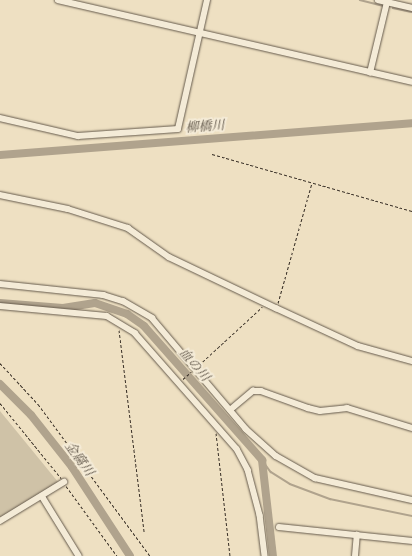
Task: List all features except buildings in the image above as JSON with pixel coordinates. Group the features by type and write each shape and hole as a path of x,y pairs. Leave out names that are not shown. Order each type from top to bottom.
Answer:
{"street":[{"path":"58,0 412,82"},
{"path":"0,118 78,136 178,129 207,0"},
{"path":"378,0 412,8"},
{"path":"407,0 412,8"},
{"path":"370,72 387,2"},
{"path":"0,195 68,209 128,228 169,257 276,308 358,346 412,361"},
{"path":"0,284 103,294 124,301 152,318 260,443 310,475 412,500"},
{"path":"0,306 83,313 118,322 135,333 237,449 248,470 260,515 265,556"},
{"path":"230,410 253,391 261,391 320,411 347,408 412,428"},
{"path":"0,521 64,482"},
{"path":"42,496 79,556"},
{"path":"279,527 412,541"},
{"path":"355,556 357,535"}],"path":[{"path":"212,154 412,211"},
{"path":"276,308 312,182"},
{"path":"179,382 266,303"},
{"path":"118,322 144,531"},
{"path":"0,363 38,404 150,556"},
{"path":"214,422 230,556"}],"shaded area":[{"path":"0,411 58,482 0,519"}],"waterway":[{"path":"360,0 384,6"},
{"path":"393,8 412,12"},
{"name":"柳橋川","path":"0,155 412,123"},
{"name":"血の川","path":"0,303 63,308 95,303 127,314 144,326 262,460 273,556"},
{"name":"金腐川","path":"0,384 31,415 72,467 130,556"},
{"path":"262,460 271,472 290,484 330,499 412,516"}]}
